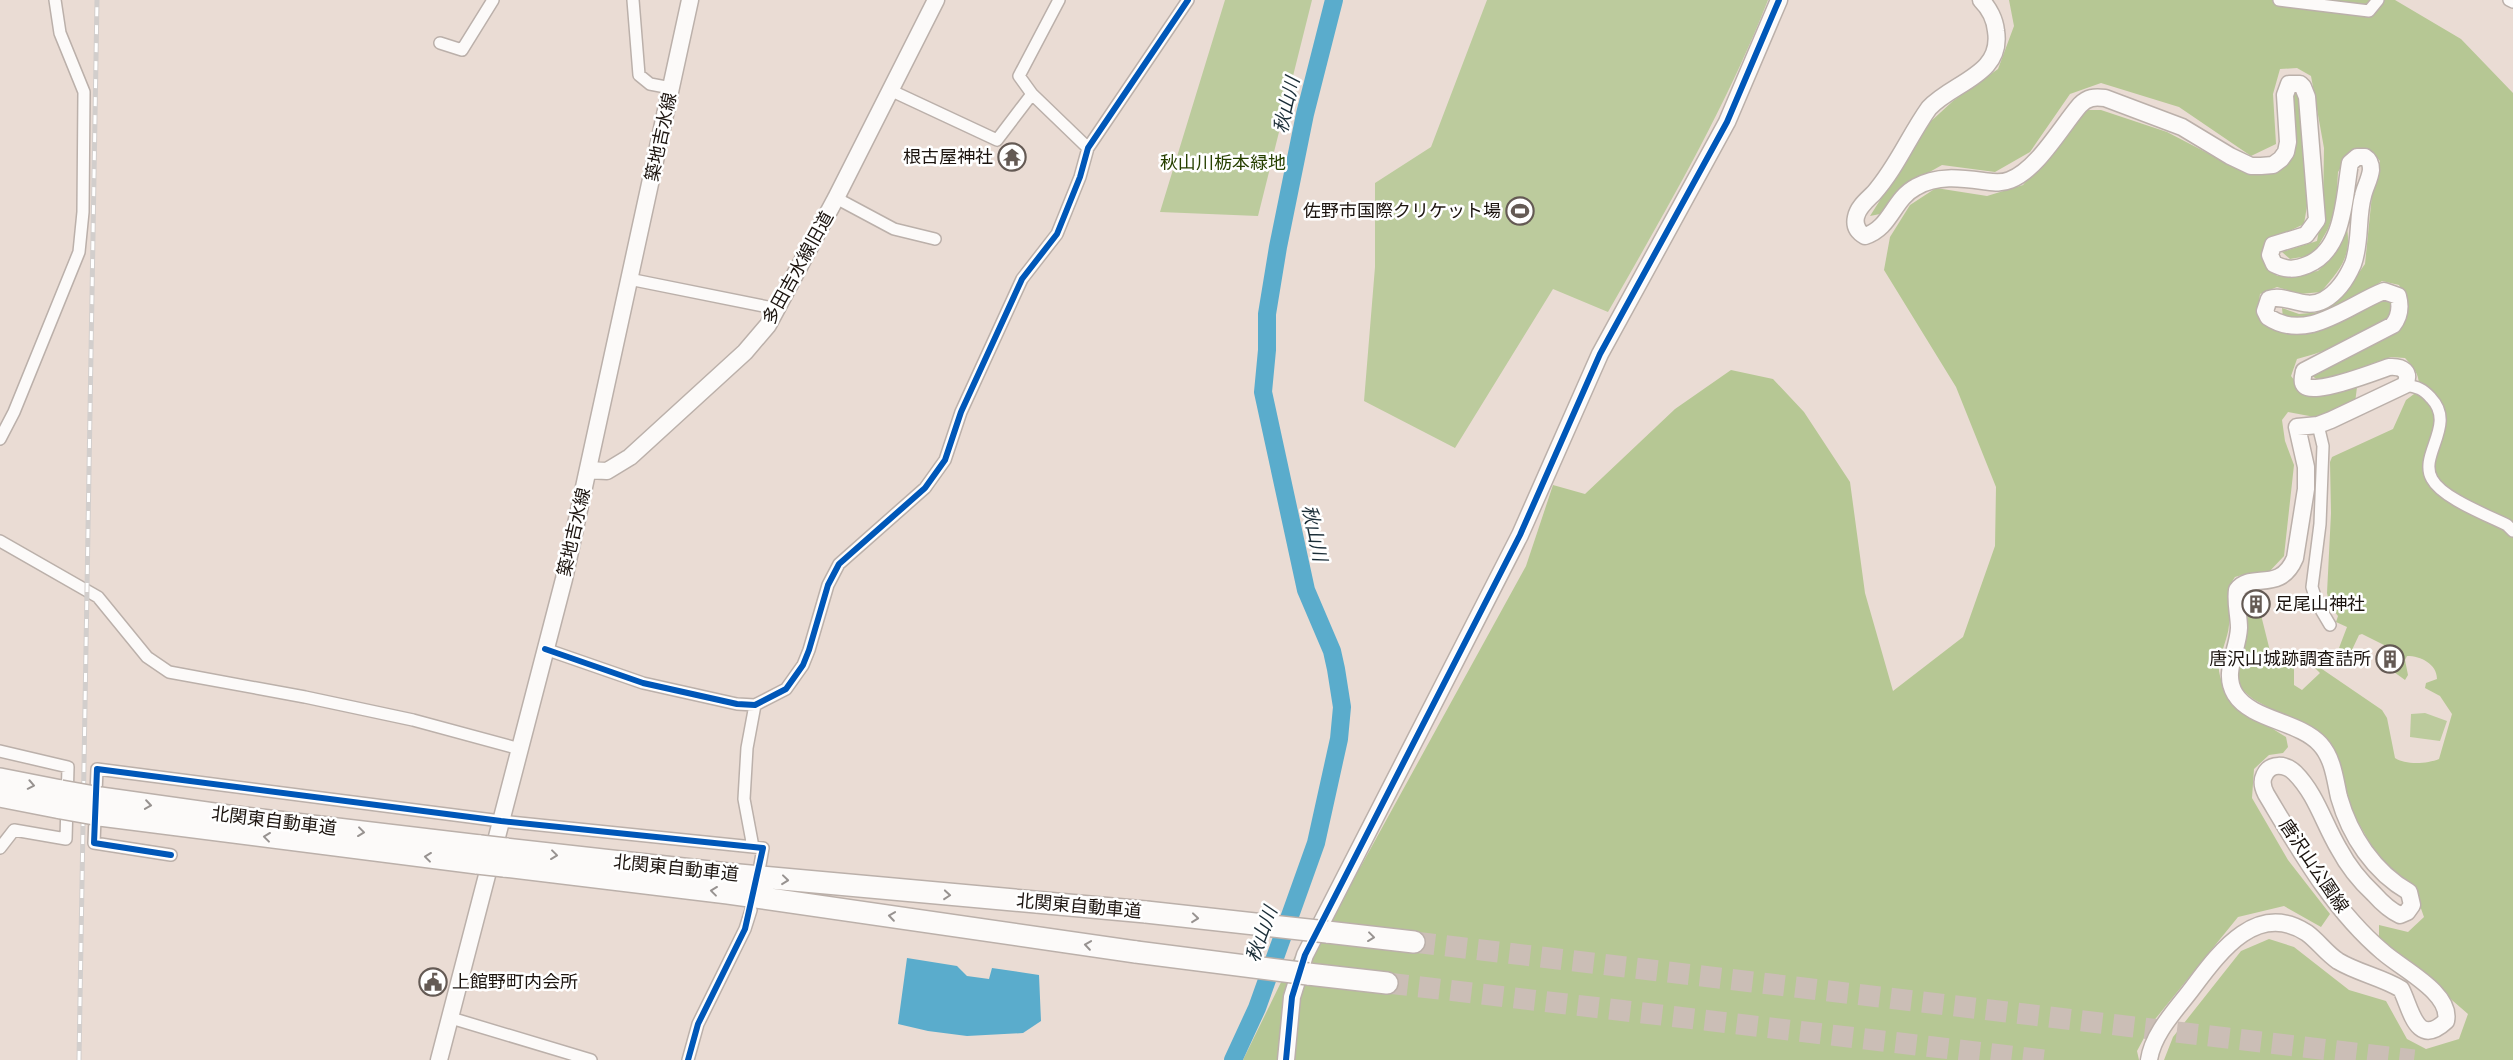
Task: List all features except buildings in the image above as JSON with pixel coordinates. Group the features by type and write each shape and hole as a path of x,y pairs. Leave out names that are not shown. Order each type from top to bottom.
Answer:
{"highway":[{"name":"北関東自動車道","path":"0,779 61,800"},
{"name":"北関東自動車道","path":"0,796 228,816 505,857 728,874 1146,912 1414,942"},
{"name":"北関東自動車道","path":"505,857 728,893 1136,952 1387,982"}],"main road":[{"name":"築地吉水線","path":"439,1060 564,579 690,0"},
{"name":"多田吉水線旧道","path":"588,470 607,471 630,457 745,352 778,309 892,91 936,0"},
{"path":"1286,1060 1292,997 1305,955 1520,535 1600,354 1727,122 1779,0"},
{"path":"1989,4 1997,39 1996,52 1990,63 1983,71 1937,99 1929,108 1890,174 1861,207 1855,224 1858,231 1865,236 1876,233 1885,225 1905,195 1915,187 1928,181 1958,178 2001,182 2021,174 2031,166 2085,99 2092,97 2105,98 2182,127 2230,156 2251,166 2273,165 2281,159 2288,142 2286,88 2289,84 2300,84 2304,86 2307,96 2316,220 2306,235 2273,245 2270,255 2274,264 2290,269 2313,263 2323,256 2340,224 2350,164 2357,157 2365,157 2370,161 2371,171 2362,196 2353,264 2336,292 2316,303 2294,302 2275,297 2269,299 2265,311 2268,317 2274,321 2310,326 2378,293 2390,292 2398,296 2400,302 2398,318 2393,325 2307,368 2302,376 2303,383 2306,387 2312,389 2328,387 2398,367 2406,372 2408,376 2405,385 2318,425"},
{"name":"唐沢山公園線","path":"2149,1060 2157,1036 2201,977 2245,930 2270,922 2293,926 2308,934 2333,957 2351,968 2400,989 2414,1023 2421,1029 2431,1030 2446,1021 2445,1005 2438,995 2382,952 2354,924 2329,893 2266,794 2262,784 2263,776 2269,769 2277,765 2287,767 2295,773 2307,788 2339,849 2353,870 2391,911 2400,915 2408,912 2412,905 2409,892 2392,883 2381,872 2355,837 2342,808 2330,759 2325,751 2312,737 2240,701 2230,681 2229,670 2239,628 2237,590 2244,584 2278,578 2291,568 2300,538 2306,490 2306,467 2296,429 2301,425 2318,425"}],"street":[{"path":"0,439 14,412 79,252 83,212 84,92 60,33 55,0"},
{"path":"440,43 462,50 493,0"},
{"path":"633,0 639,75 650,84 671,88"},
{"path":"1059,0 1019,76 1032,94 1088,148"},
{"path":"546,649 643,683 708,699 755,706 786,689 803,665 828,585 839,564 925,488 946,460 961,412 1022,279 1057,234 1088,148 1188,0"},
{"path":"2279,0 2369,11 2378,0"},
{"path":"2509,0 2513,2"},
{"path":"892,91 997,140 1032,94"},
{"path":"836,198 894,229 934,239"},
{"path":"629,278 778,309"},
{"path":"2405,385 2422,388 2436,403 2440,412 2440,428 2429,464 2433,482 2443,491 2507,525 2513,531"},
{"path":"2318,425 2323,446 2320,524 2312,587 2317,603 2330,625"},
{"path":"0,541 98,597 147,657 169,672 296,695 413,720 520,749"},
{"path":"753,847 744,799 747,748 755,706"},
{"path":"0,751 68,767 66,839 14,830 0,848"},
{"path":"171,855 94,843 97,769 501,821 763,848 760,865"},
{"path":"688,1060 698,1024 745,929 751,910"},
{"path":"451,1018 591,1060"}],"green space":[{"name":"秋山川栃本緑地","path":"1225,0 1312,0 1258,216 1160,212"},
{"name":"佐野市国際クリケット場","path":"1487,0 1768,0 1733,81 1694,159 1608,312 1553,289 1455,448 1364,401 1375,267 1375,183 1431,147"},
{"path":"2009,0 2395,0 2461,39 2513,93 2513,1060 2164,1060 2173,1037 2241,951 2269,939 2294,947 2349,990 2386,1001 2407,1039 2426,1049 2459,1039 2468,1014 2379,937 2379,925 2408,932 2424,917 2415,892 2375,852 2355,817 2334,763 2295,722 2253,699 2240,688 2236,671 2243,597 2248,588 2259,588 2262,593 2260,611 2270,651 2275,654 2300,654 2382,710 2387,718 2395,758 2404,762 2416,763 2439,759 2452,714 2440,696 2425,688 2426,683 2437,679 2434,669 2423,659 2407,656 2405,660 2408,675 2405,680 2394,672 2400,656 2398,652 2362,634 2359,635 2351,652 2339,648 2347,627 2336,622 2338,616 2330,606 2327,593 2331,513 2330,462 2332,457 2393,429 2406,400 2418,391 2419,381 2414,369 2405,358 2391,357 2320,382 2310,374 2391,335 2405,296 2399,285 2382,281 2350,303 2306,322 2283,318 2282,308 2299,314 2321,312 2341,298 2365,264 2372,195 2380,161 2369,149 2350,153 2338,172 2336,206 2328,229 2313,255 2290,259 2282,252 2317,241 2323,209 2324,148 2311,76 2297,68 2280,69 2273,94 2276,144 2251,156 2179,107 2101,83 2070,94 2030,152 1995,172 1942,165 1903,187 1880,214 1870,216 1929,123 1953,101 1998,69 2014,26","holes":["2303,661 2309,662 2320,673 2302,690 2294,685 2294,667"]},
{"path":"2293,94 2298,94 2303,104 2308,200 2304,224 2269,241 2266,256 2277,276 2318,271 2336,252 2346,223 2348,244 2344,261 2321,292 2300,294 2277,287 2260,294 2258,310 2289,331 2383,299 2394,301 2395,312 2385,321 2362,335 2336,347 2297,359 2291,376 2306,391 2321,395 2357,387 2355,403 2320,418 2288,412 2282,420 2285,441 2294,465 2284,556 2268,573 2249,573 2235,577 2231,583 2228,595 2229,625 2219,665 2222,682 2236,702 2256,718 2286,737 2288,747 2283,753 2269,755 2254,769 2252,798 2288,860 2330,914 2321,927 2284,906 2238,917 2152,1023 2137,1051 2139,1060 1243,1060 1286,972 1304,941 1361,866 1526,566 1553,485 1585,494 1675,409 1731,370 1773,379 1804,412 1850,482 1865,593 1893,691 1963,637 1995,546 1996,487 1956,387 1884,270 1890,237 1910,205 1936,188 1987,196 2023,185 2084,110 2101,110 2167,132 2242,171 2269,174 2289,160 2290,101"},
{"path":"2425,713 2447,721 2440,741 2410,737 2411,714"}],"water":[{"path":"907,958 957,966 967,976 989,979 992,968 1039,975 1041,1021 1023,1033 967,1036 928,1031 898,1024"}],"waterway":[{"name":"秋山川","path":"1233,1060 1257,1008 1316,843 1339,739 1342,707 1336,669 1332,651 1306,590 1263,392 1267,350 1267,314 1278,247 1305,114 1334,0"}],"tunnel":[{"path":"1414,942 2414,1060"},
{"path":"1387,983 2045,1060"}],"railway":[{"path":"79,1060 97,0"}],"cycle path":[{"path":"545,649 643,683 737,704 755,705 786,689 803,665 828,585 839,564 925,488 945,460 961,412 1022,279 1057,234 1080,177 1088,148 1188,0"},
{"path":"1286,1060 1292,997 1305,955 1520,535 1600,354 1727,122 1779,0"},
{"path":"171,855 94,843 97,769 501,821 763,848 745,929 698,1024 688,1060"}],"place":[{"name":"根古屋神社","path":"1012,157"},
{"name":"佐野市国際クリケット場","path":"1520,211"},
{"name":"足尾山神社","path":"2256,604"},
{"name":"唐沢山城跡調査詰所","path":"2390,659"},
{"name":"上館野町内会所","path":"433,982"}]}
